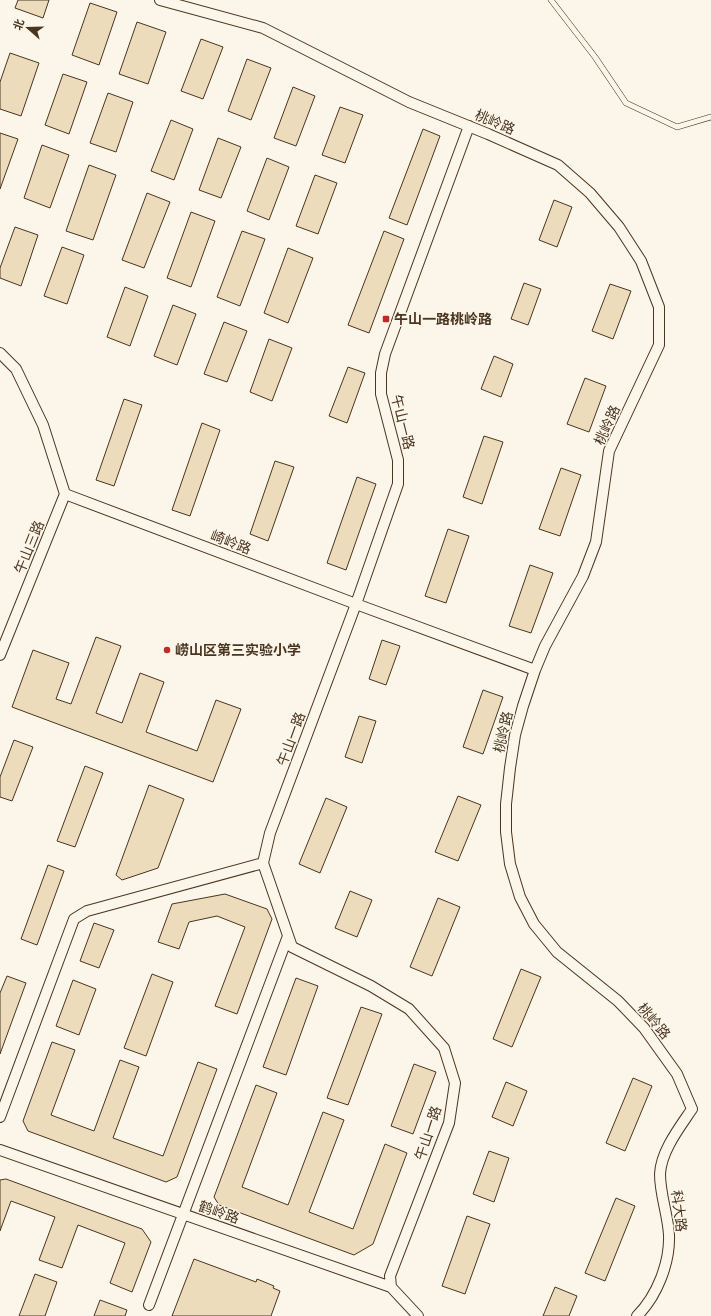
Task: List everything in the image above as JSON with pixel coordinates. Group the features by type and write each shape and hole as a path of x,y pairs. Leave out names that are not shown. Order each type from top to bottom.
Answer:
{"street":[{"name":"桃岭路","path":"160,0 263,28 409,102 469,126 558,165 590,193 619,227 641,261 659,307 659,345 609,451 596,542 583,576 545,646 535,670 515,735 506,804 510,864 520,897 534,924 557,952 618,1001 644,1028 677,1074 692,1109"},
{"name":"午山一路","path":"391,1287 390,1276 449,1123 455,1083 444,1048 409,1009 371,986 292,946 263,863 270,833 356,604 398,484 398,460 381,394 385,354 469,126"},
{"path":"0,353 16,369 43,425 65,494"},
{"name":"崎岭路","path":"65,494 535,670"},
{"name":"午山三路","path":"0,655 65,494"},
{"path":"0,1117 74,919 87,911 263,863"},
{"path":"149,1305 288,936"},
{"name":"科大路","path":"637,1316 660,1281 668,1258 668,1234 660,1173 666,1153 675,1135 692,1109"},
{"name":"鹤岭路","path":"0,1150 391,1287 418,1316"}],"lane":[{"path":"551,0 595,57 626,103 677,127 711,117"}],"building":[{"path":"18,0 49,0 43,18 15,8"},
{"path":"90,3 117,12 99,65 72,55"},
{"path":"137,22 166,32 148,84 119,74"},
{"path":"201,39 223,47 203,99 181,91"},
{"path":"10,53 39,63 21,116 0,109 0,82"},
{"path":"247,59 271,68 251,120 228,111"},
{"path":"63,74 87,82 69,134 45,125"},
{"path":"293,87 315,96 296,146 274,138"},
{"path":"108,93 133,102 116,152 90,143"},
{"path":"340,107 363,115 345,163 322,155"},
{"path":"171,120 193,129 174,180 151,171"},
{"path":"423,129 440,136 407,225 389,218"},
{"path":"0,133 18,139 0,189"},
{"path":"218,138 241,147 221,198 199,190"},
{"path":"42,145 69,155 50,208 24,198"},
{"path":"267,158 289,167 269,220 247,211"},
{"path":"89,165 116,175 93,240 66,231"},
{"path":"315,175 337,183 318,234 296,226"},
{"path":"147,193 170,202 144,268 122,260"},
{"path":"554,200 572,207 557,247 539,240"},
{"path":"191,212 215,221 191,287 167,278"},
{"path":"15,227 38,235 21,286 0,278 0,268"},
{"path":"242,231 265,239 240,306 217,297"},
{"path":"384,231 404,239 369,333 348,325"},
{"path":"62,247 84,255 67,304 44,296"},
{"path":"288,248 313,258 288,323 264,313"},
{"path":"524,283 541,289 528,325 511,319"},
{"path":"610,284 631,291 613,339 592,331"},
{"path":"125,287 148,296 130,346 107,337"},
{"path":"173,305 196,314 177,365 154,356"},
{"path":"224,322 247,331 227,382 204,374"},
{"path":"269,339 292,348 272,401 250,392"},
{"path":"494,356 513,364 501,397 481,389"},
{"path":"348,367 365,373 347,423 329,416"},
{"path":"585,378 606,386 589,432 567,424"},
{"path":"124,399 142,405 114,486 96,480"},
{"path":"202,423 220,430 190,516 172,510"},
{"path":"484,436 503,442 482,504 463,497"},
{"path":"275,461 294,467 268,541 250,534"},
{"path":"561,468 581,475 560,536 539,529"},
{"path":"357,477 376,484 346,570 327,563"},
{"path":"448,529 469,536 446,603 425,596"},
{"path":"530,565 553,573 531,633 509,626"},
{"path":"96,637 121,646 96,713 122,723 140,673 164,682 146,732 197,751 216,700 241,709 213,782 12,707 33,650 69,663 56,699 71,704"},
{"path":"382,640 400,646 386,685 369,679"},
{"path":"483,690 503,697 483,754 463,747"},
{"path":"359,716 376,721 362,763 345,757"},
{"path":"14,740 33,747 12,801 0,797 0,777"},
{"path":"85,766 103,773 75,847 57,841"},
{"path":"149,785 184,799 158,868 122,880 116,875"},
{"path":"458,796 481,805 458,861 435,852"},
{"path":"326,798 347,807 320,873 299,864"},
{"path":"48,865 64,871 37,945 21,939"},
{"path":"350,891 372,900 357,937 335,928"},
{"path":"225,894 267,909 272,919 237,1014 215,1006 245,927 217,916 189,922 179,949 158,942 172,904"},
{"path":"438,898 460,907 432,976 410,967"},
{"path":"94,923 114,930 99,968 80,961"},
{"path":"521,969 541,977 512,1047 493,1039"},
{"path":"152,974 173,982 146,1056 124,1048"},
{"path":"7,976 26,983 0,1054 0,993"},
{"path":"296,978 318,986 286,1075 263,1067"},
{"path":"73,980 96,989 79,1035 56,1026"},
{"path":"361,1007 382,1014 348,1105 327,1098"},
{"path":"52,1042 75,1050 51,1115 94,1131 120,1060 139,1067 113,1138 163,1156 198,1062 217,1069 177,1177 166,1182 28,1131 23,1121"},
{"path":"414,1064 436,1072 413,1134 391,1126"},
{"path":"633,1078 652,1086 625,1151 606,1143"},
{"path":"506,1082 527,1091 513,1126 492,1117"},
{"path":"256,1085 277,1093 242,1187 288,1205 323,1112 344,1120 309,1212 353,1229 385,1144 407,1153 373,1244 354,1255 219,1205 214,1197"},
{"path":"489,1151 509,1158 494,1202 473,1194"},
{"path":"6,1179 142,1229 151,1242 132,1292 110,1283 125,1243 78,1225 62,1268 39,1260 55,1217 11,1201 0,1231 0,1180"},
{"path":"616,1198 635,1206 605,1281 585,1273"},
{"path":"467,1216 490,1224 465,1294 442,1286"},
{"path":"194,1259 256,1282 257,1279 274,1286 273,1288 280,1291 271,1316 172,1316"},
{"path":"35,1274 57,1282 45,1316 19,1316"},
{"path":"555,1287 577,1296 569,1316 543,1316"},
{"path":"100,1300 127,1310 125,1316 94,1316"}],"place":[{"name":"午山一路桃岭路","path":"386,319"},
{"name":"崂山区第三实验小学","path":"167,650"}]}
